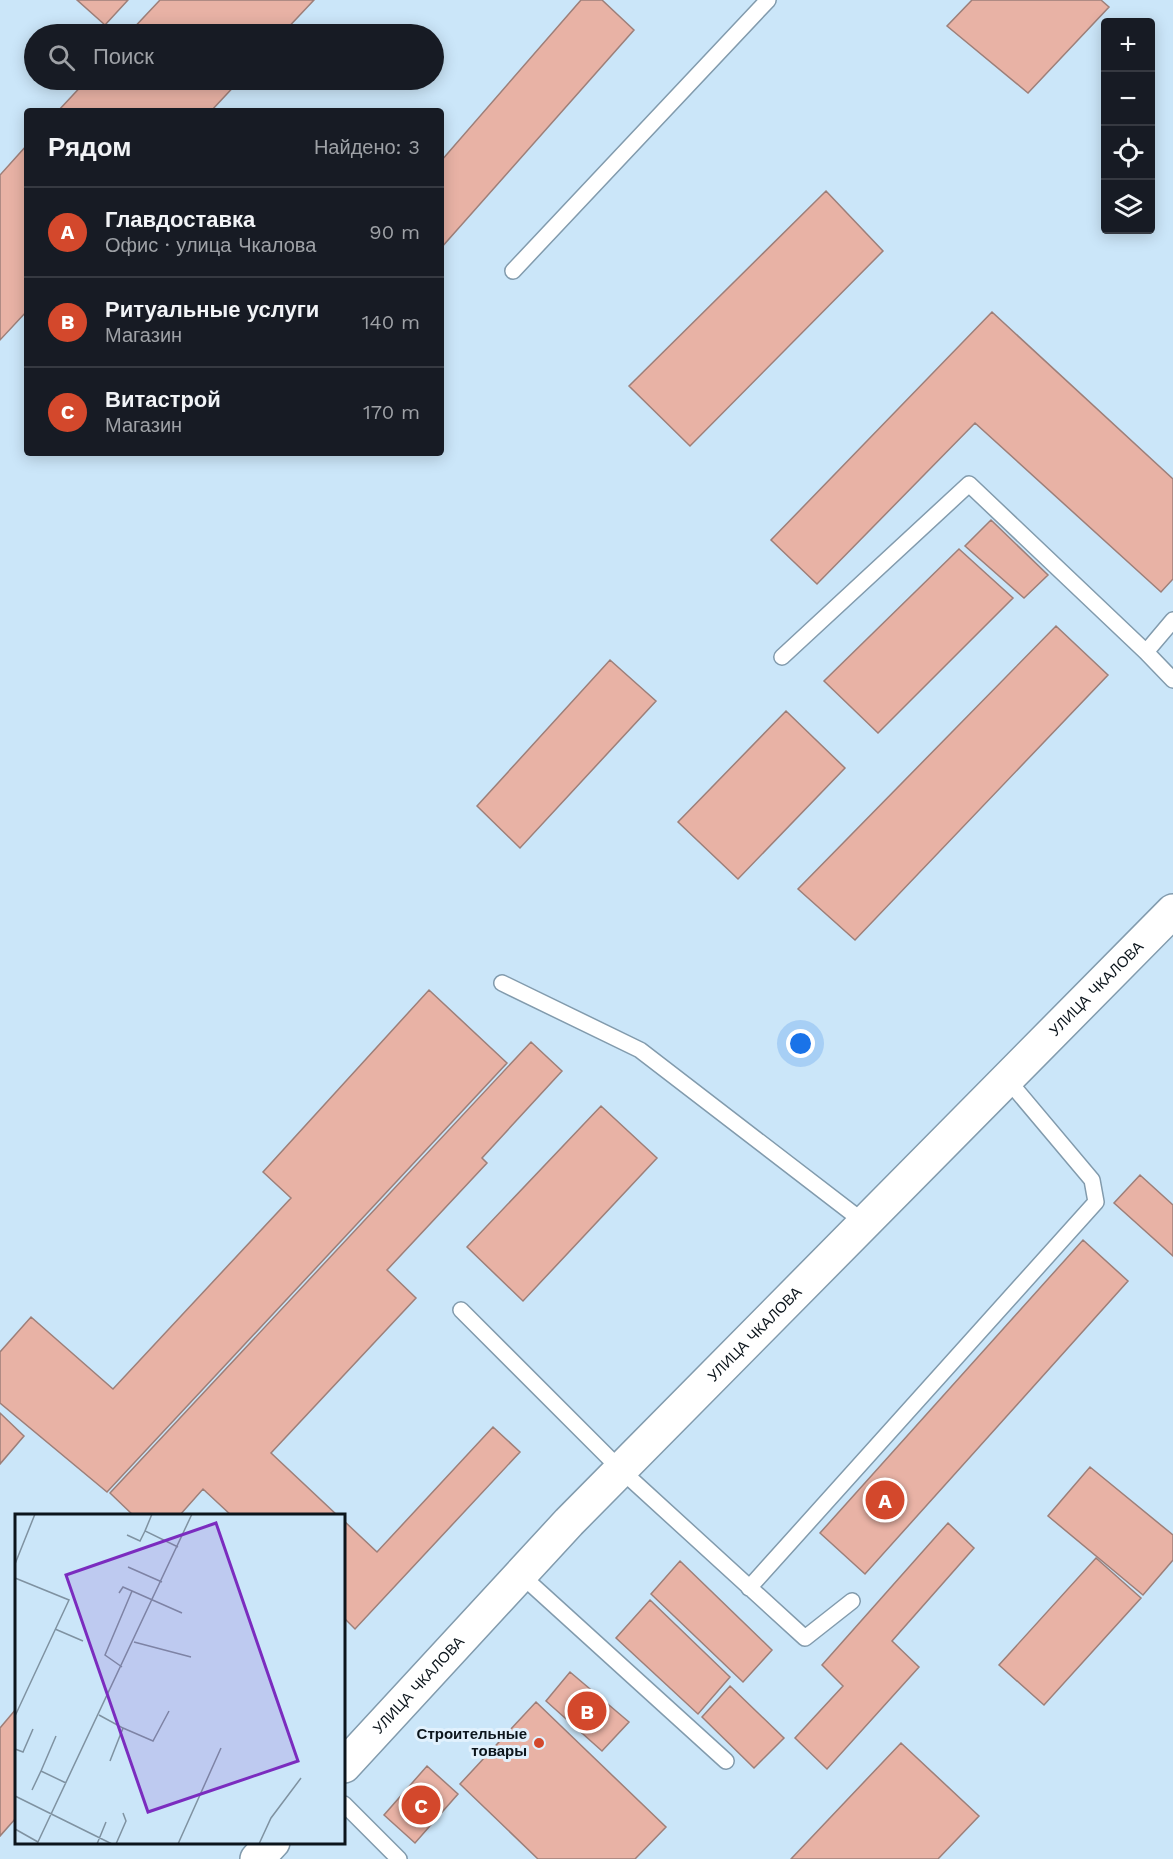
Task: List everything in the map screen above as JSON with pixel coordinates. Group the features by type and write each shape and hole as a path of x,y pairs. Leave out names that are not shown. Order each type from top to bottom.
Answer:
{"street":[{"name":"УЛИЦА ЧКАЛОВА","path":"345,1765 520,1574 1173,911"},
{"path":"257,1859 271,1844"}],"lane":[{"path":"513,271 768,0"},
{"path":"782,657 969,484 1146,651 1173,680"},
{"path":"1146,651 1173,620"},
{"path":"502,983 640,1050 865,1223"},
{"path":"750,1588 1096,1202 1092,1180 1007,1079"},
{"path":"461,1310 621,1470 805,1638 852,1600"},
{"path":"520,1574 726,1761"},
{"path":"345,1805 399,1859"}],"building":[{"path":"77,0 128,0 104,24"},
{"path":"160,0 314,0 291,24 137,24"},
{"path":"581,0 602,0 634,30 444,245 444,158"},
{"path":"972,0 1101,0 1109,7 1028,93 947,26"},
{"path":"78,90 231,90 214,108 61,108"},
{"path":"24,148 24,314 0,340 0,175"},
{"path":"826,191 883,251 690,446 629,386"},
{"path":"992,312 1173,479 1173,579 1161,592 975,423 817,584 771,540"},
{"path":"991,520 1048,575 1024,598 965,546"},
{"path":"959,549 1013,598 878,733 824,681"},
{"path":"1056,626 1108,675 855,940 798,889"},
{"path":"610,660 656,701 520,848 477,806"},
{"path":"786,711 845,768 738,879 678,822"},
{"path":"429,990 507,1063 107,1492 0,1403 0,1352 31,1317 113,1389 291,1198 263,1172"},
{"path":"531,1042 562,1071 482,1158 487,1163 387,1270 416,1298 271,1453 336,1514 230,1514 203,1489 181,1514 132,1514 110,1493"},
{"path":"601,1106 657,1158 523,1301 467,1247"},
{"path":"1140,1175 1173,1205 1173,1256 1114,1203"},
{"path":"1083,1240 1128,1281 865,1574 820,1533"},
{"path":"0,1413 24,1436 0,1464"},
{"path":"493,1427 520,1452 355,1629 345,1619 345,1522 377,1552"},
{"path":"1090,1467 1173,1535 1173,1560 1143,1595 1048,1516"},
{"path":"948,1523 974,1548 892,1641 919,1667 827,1769 795,1738 843,1686 822,1665"},
{"path":"1096,1558 1141,1598 1044,1705 999,1665"},
{"path":"680,1561 772,1650 743,1682 651,1594"},
{"path":"650,1600 730,1677 698,1714 616,1638"},
{"path":"570,1672 629,1722 602,1751 546,1701"},
{"path":"730,1686 784,1738 754,1768 702,1717"},
{"name":"Строительные товары","path":"536,1702 666,1827 635,1859 538,1859 460,1784"},
{"path":"15,1710 15,1819 0,1836 0,1728"},
{"path":"901,1743 979,1816 938,1859 791,1859"},
{"path":"427,1766 458,1794 415,1843 384,1815"}],"place":[{"name":"Главдоставка","path":"885,1500"},
{"name":"Ритуальные услуги","path":"587,1711"},
{"name":"Строительные товары","path":"539,1743"},
{"name":"Витастрой","path":"421,1805"}]}
